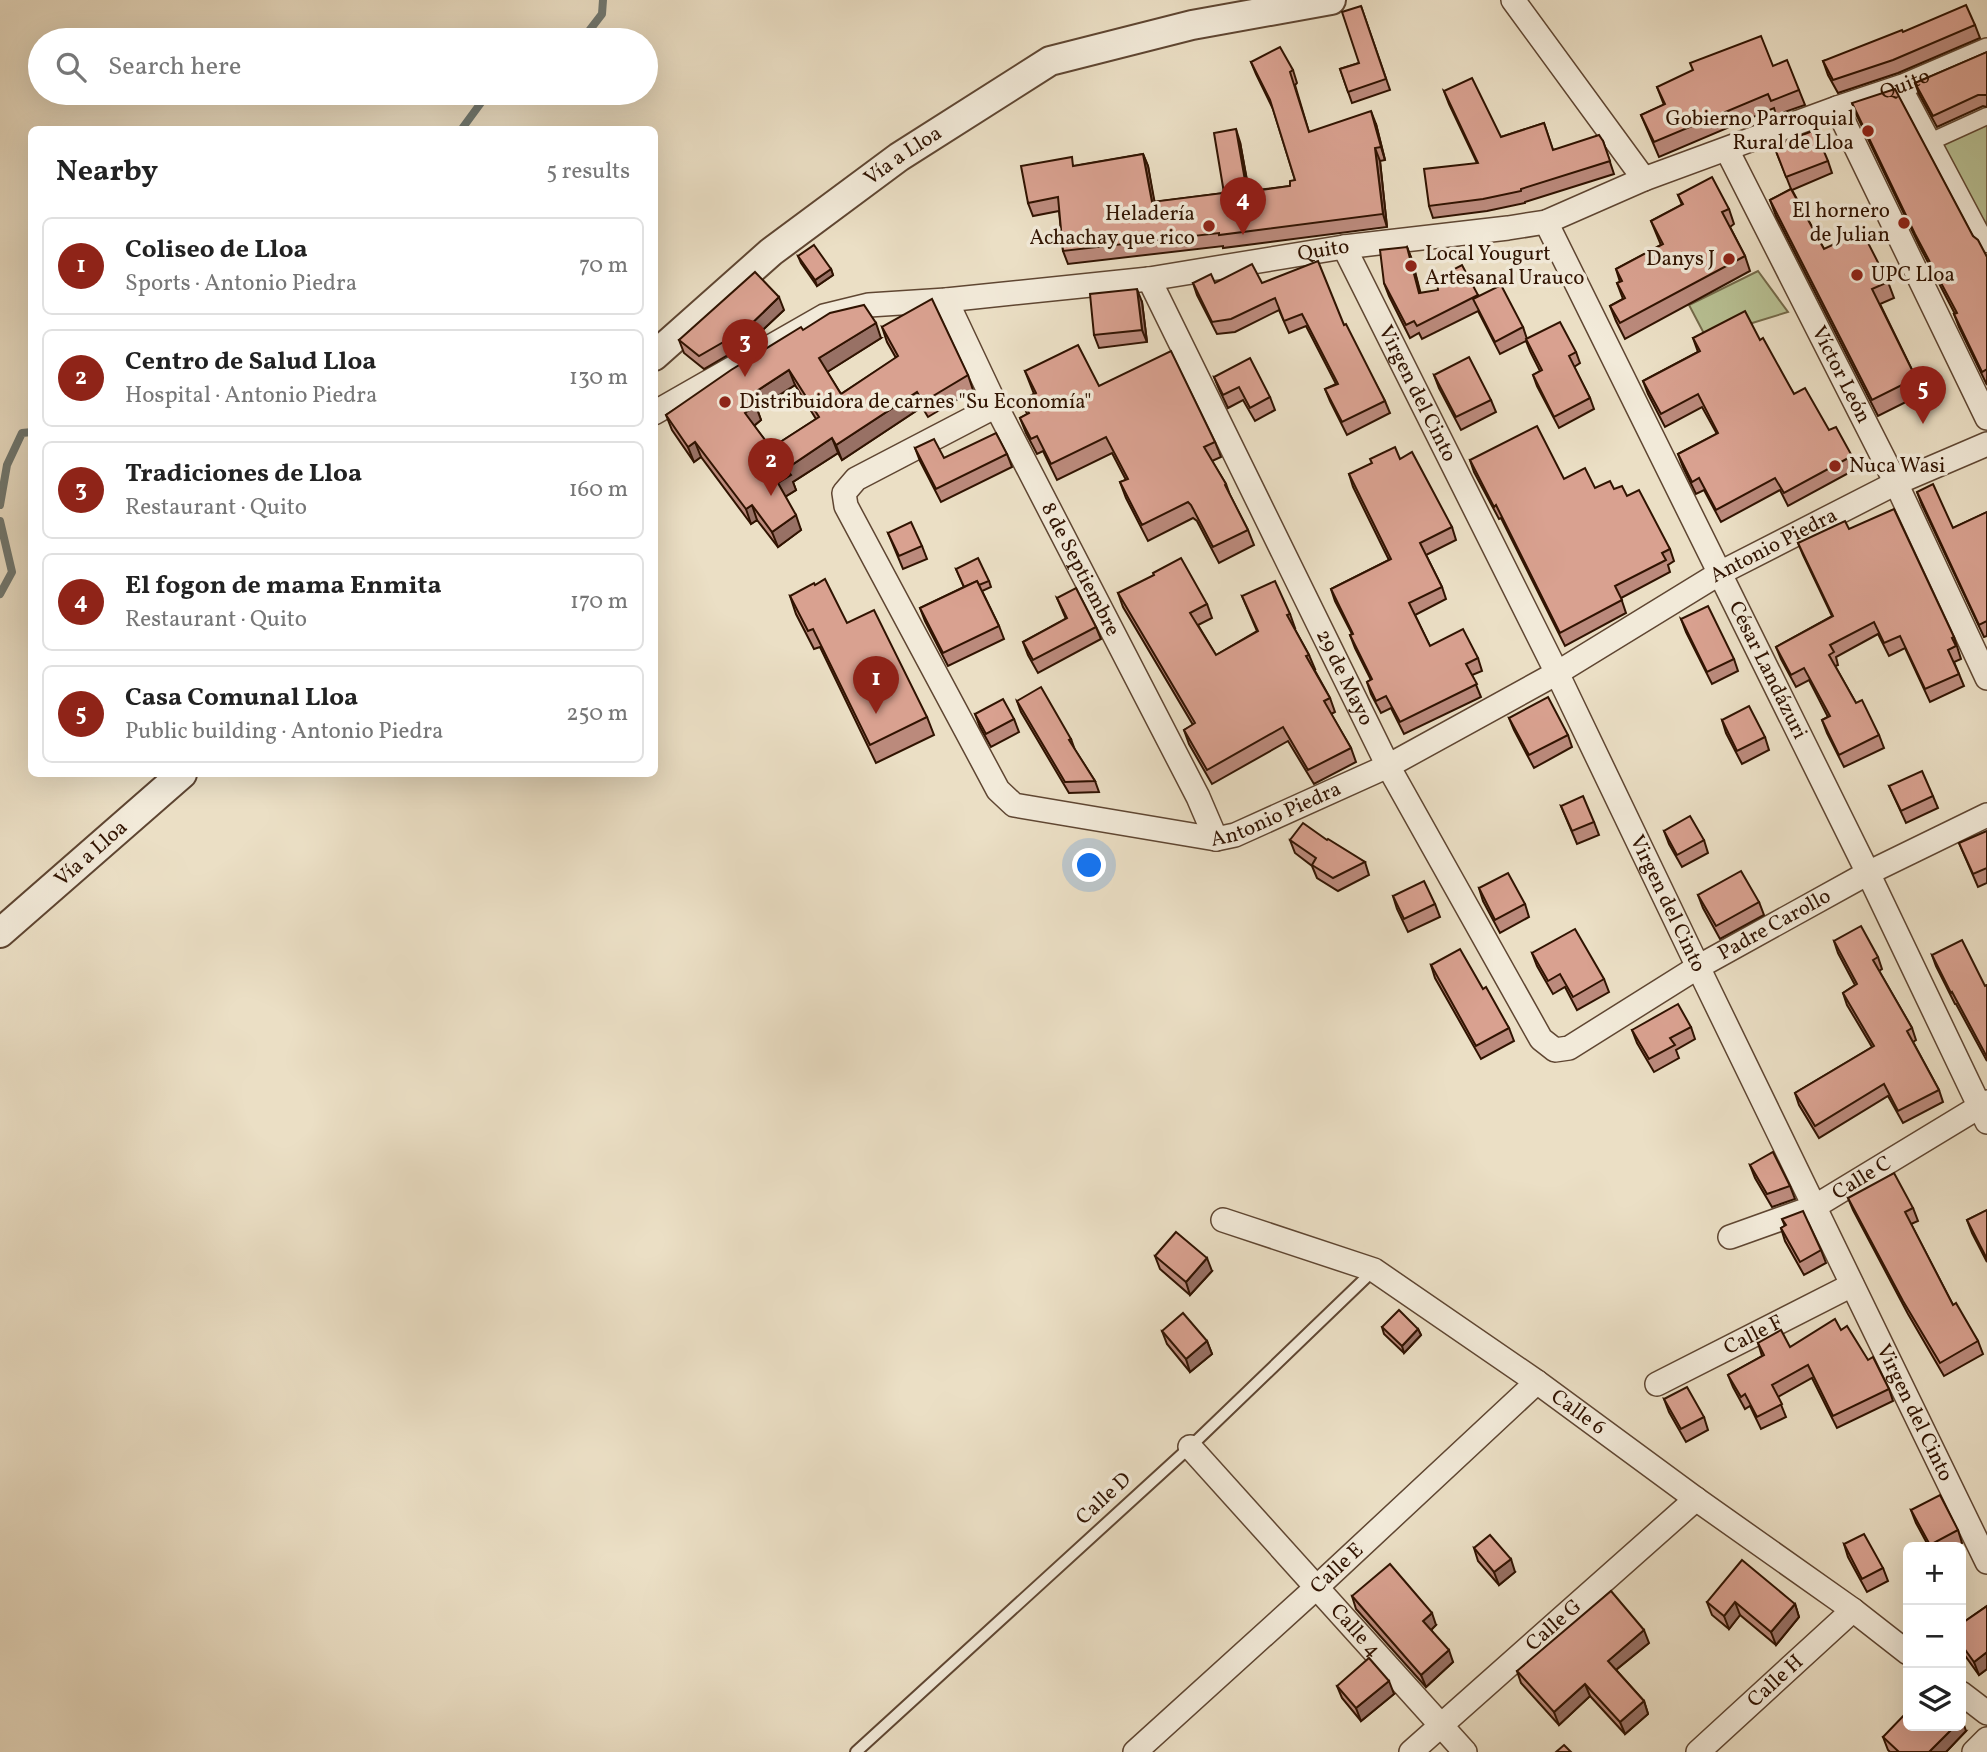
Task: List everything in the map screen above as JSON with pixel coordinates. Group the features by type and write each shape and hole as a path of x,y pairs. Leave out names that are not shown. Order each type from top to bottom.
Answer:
{"street":[{"name":"Vía a Lloa","path":"658,352 771,252 899,158 1050,61 1192,25 1331,0"},
{"path":"1513,0 1644,179"},
{"name":"Quito","path":"658,411 824,316 869,305 946,300 1149,279 1344,247 1546,222 1644,179 1903,86 1987,50"},
{"path":"1903,86 1987,244"},
{"path":"1837,108 1986,412"},
{"path":"1932,141 1987,116"},
{"name":"Víctor León","path":"1727,150 1896,483 1987,678"},
{"name":"César Landázuri","path":"1546,222 1984,1110"},
{"name":"Virgen del Cinto","path":"1344,247 1557,673 1987,1562"},
{"name":"29 de Mayo","path":"1149,279 1388,766 1541,1039 1555,1049 1569,1048"},
{"name":"8 de Septiembre","path":"946,300 996,406 1198,797 1216,839"},
{"name":"Antonio Piedra","path":"996,406 856,479 844,493 846,506 998,790 1014,805 1216,839 1235,835 1388,766 1557,673 1720,573 1896,483 1987,444"},
{"name":"Vía a Lloa","path":"6,922 178,777"},
{"name":"Padre Carollo","path":"1569,1048 1698,967 1868,873 1987,815"},
{"name":"Calle C","path":"1730,1237 1814,1207 1984,1110"},
{"name":"Calle 6","path":"1223,1220 1374,1270 1537,1381 1903,1649"},
{"name":"Calle F","path":"1657,1384 1852,1285"},
{"name":"Calle E","path":"1135,1752 1317,1587 1537,1381"},
{"name":"Calle 4","path":"1189,1447 1465,1752"},
{"name":"Calle G","path":"1411,1752 1696,1499"},
{"name":"Calle H","path":"1698,1752 1853,1610"},
{"path":"1966,1697 1987,1713"},
{"path":"1974,1752 1987,1739"}],"lane":[{"name":"Calle D","path":"856,1752 1189,1447 1374,1270"}],"green space":[{"path":"1987,123 1987,233 1938,143"},
{"path":"1758,271 1788,312 1749,324 1710,345 1689,305"}],"building":[{"path":"1966,5 1975,25 1893,60 1833,80 1823,61 1902,30 1903,32"},
{"path":"1361,6 1386,79 1348,92 1340,69 1359,63 1342,12"},
{"path":"1761,36 1773,66 1787,60 1799,90 1771,101 1768,94 1654,142 1641,115 1665,104 1657,87 1693,70 1690,63"},
{"path":"1280,47 1293,70 1290,72 1309,132 1371,111 1381,147 1375,148 1383,214 1063,251 1058,197 1028,203 1021,166 1072,157 1073,166 1143,154 1152,202 1224,193 1214,133 1236,129 1247,192 1290,186 1290,181 1295,180 1270,100 1251,62"},
{"path":"1987,52 1987,95 1978,95 1933,116 1915,83"},
{"path":"1472,78 1501,137 1544,123 1553,150 1599,135 1610,161 1521,191 1429,206 1424,169 1478,163 1444,91"},
{"path":"1895,89 1973,236 1987,257 1987,369 1982,372 1954,314 1957,313 1915,234 1852,103"},
{"path":"1815,130 1828,161 1786,177 1774,146"},
{"path":"1712,177 1729,209 1722,212 1745,256 1620,323 1610,306 1625,298 1617,283 1622,281 1616,269 1663,244 1651,221 1683,204 1678,195"},
{"path":"1791,189 1824,249 1862,231 1888,282 1872,289 1916,378 1872,400 1770,200"},
{"path":"814,245 831,269 815,280 798,256"},
{"path":"1407,247 1419,293 1438,290 1437,278 1462,265 1478,295 1417,326 1414,321 1406,325 1384,283 1380,250"},
{"path":"1318,261 1344,325 1346,324 1385,401 1342,422 1325,389 1338,384 1302,314 1284,321 1275,298 1231,319 1212,322 1193,283 1211,274 1215,283 1252,264 1262,283"},
{"path":"755,272 779,297 746,329 699,356 679,340"},
{"path":"1501,285 1523,327 1495,342 1473,299"},
{"path":"1137,289 1142,330 1094,335 1090,294"},
{"path":"932,299 968,375 923,402 917,392 836,445 832,438 786,469 791,475 778,483 796,515 772,532 752,505 746,509 695,442 688,447 666,415 731,370 801,327 803,330 830,313 864,305 876,323 819,358 841,394 898,356 882,327","holes":["789,370 819,417 771,448 745,413 756,405 749,396"]},
{"path":"1745,311 1794,394 1805,388 1829,430 1836,427 1852,456 1784,493 1775,478 1716,510 1699,478 1692,482 1678,454 1718,433 1698,394 1661,414 1643,381 1700,351 1693,338"},
{"path":"1560,322 1576,352 1569,356 1590,398 1554,417 1533,375 1542,370 1526,339"},
{"path":"1078,345 1099,386 1171,351 1215,442 1204,447 1226,484 1248,530 1213,547 1188,502 1142,525 1120,482 1128,479 1106,437 1051,464 1037,436 1031,439 1020,418 1029,413 1022,400 1036,393 1025,371"},
{"path":"1469,357 1491,400 1456,417 1434,375"},
{"path":"1250,358 1270,397 1250,408 1239,387 1223,395 1214,377"},
{"path":"1537,426 1564,479 1585,468 1595,488 1610,481 1614,489 1622,486 1627,496 1639,490 1670,549 1662,553 1666,560 1615,586 1622,600 1560,633 1496,505 1494,507 1470,460"},
{"path":"996,433 1007,454 936,489 915,448 934,439 944,458"},
{"path":"1395,447 1400,459 1412,452 1452,527 1420,543 1442,587 1409,603 1430,646 1463,629 1478,658 1466,664 1477,684 1400,722 1386,696 1376,701 1367,682 1372,679 1331,589 1391,559 1349,474 1372,463 1370,459"},
{"path":"1933,484 1953,528 1987,512 1987,621 1979,625 1917,492"},
{"path":"1894,509 1954,637 1952,638 1956,646 1948,650 1959,674 1925,689 1900,636 1884,643 1874,622 1830,645 1834,652 1829,655 1856,703 1862,700 1879,735 1839,755 1822,720 1830,716 1804,668 1791,675 1776,647 1833,616 1798,543 1845,521 1849,529"},
{"path":"911,522 922,546 899,556 888,533"},
{"path":"978,558 989,581 979,585 977,581 964,587 956,569"},
{"path":"1181,558 1207,604 1190,613 1216,655 1258,631 1242,596 1275,581 1290,614 1287,615 1309,655 1306,656 1330,698 1324,701 1351,748 1308,770 1283,727 1207,770 1184,730 1195,723 1118,593"},
{"path":"825,579 847,623 874,610 927,717 870,745 813,629 808,631 790,596"},
{"path":"977,581 999,626 943,653 920,608"},
{"path":"1076,588 1096,627 1033,660 1023,642 1067,618 1057,598"},
{"path":"1708,606 1734,659 1707,672 1681,619"},
{"path":"1041,687 1071,739 1069,740 1095,781 1065,782 1017,701"},
{"path":"1548,697 1568,735 1529,755 1509,718"},
{"path":"1003,699 1014,719 986,734 975,714"},
{"path":"1749,706 1765,737 1737,751 1722,720"},
{"path":"1922,771 1933,796 1901,811 1889,786"},
{"path":"1583,796 1594,822 1572,831 1561,806"},
{"path":"1690,816 1704,840 1677,855 1664,831"},
{"path":"1303,823 1365,862 1333,878 1312,865 1316,858 1290,840"},
{"path":"1987,831 1987,868 1973,874 1959,843"},
{"path":"1741,871 1759,902 1716,926 1698,895"},
{"path":"1508,873 1525,904 1495,920 1479,888"},
{"path":"1424,881 1435,904 1404,919 1393,896"},
{"path":"1861,926 1878,957 1873,960 1912,1028 1907,1031 1939,1090 1898,1111 1884,1084 1815,1126 1795,1093 1874,1046 1843,993 1857,984 1834,941"},
{"path":"1575,929 1604,979 1573,997 1560,974 1548,981 1532,953"},
{"path":"1962,940 1985,986 1987,985 1987,1057 1932,955"},
{"path":"1460,949 1509,1028 1476,1046 1431,965"},
{"path":"1678,1004 1691,1027 1670,1038 1675,1045 1649,1059 1632,1030"},
{"path":"1773,1152 1790,1186 1767,1194 1750,1165"},
{"path":"1894,1173 1913,1208 1905,1212 1953,1305 1956,1303 1978,1341 1940,1363 1903,1301 1848,1198"},
{"path":"1987,1210 1987,1257 1986,1257 1967,1220"},
{"path":"1803,1211 1821,1250 1800,1262 1781,1228 1786,1225 1782,1219"},
{"path":"1176,1232 1207,1258 1186,1282 1155,1256"},
{"path":"1399,1310 1418,1329 1402,1346 1382,1327"},
{"path":"1183,1313 1207,1341 1186,1359 1162,1331"},
{"path":"1835,1319 1841,1330 1847,1326 1868,1360 1873,1357 1889,1389 1833,1416 1808,1365 1772,1385 1782,1404 1757,1417 1745,1394 1741,1397 1728,1375 1764,1355 1758,1343 1781,1330 1790,1347"},
{"path":"1687,1387 1704,1417 1681,1429 1664,1399"},
{"path":"1940,1495 1958,1530 1936,1542 1928,1542 1911,1510"},
{"path":"1864,1534 1883,1568 1862,1579 1844,1544"},
{"path":"1490,1535 1511,1559 1494,1572 1474,1548"},
{"path":"1742,1560 1795,1604 1771,1632 1735,1602 1724,1616 1707,1602"},
{"path":"1390,1564 1432,1613 1423,1621 1449,1650 1421,1675 1352,1596"},
{"path":"1611,1591 1644,1630 1608,1661 1644,1701 1620,1722 1585,1684 1554,1712 1517,1671"},
{"path":"1987,1606 1987,1652 1974,1662 1966,1651 1966,1621"},
{"path":"1369,1658 1389,1681 1356,1708 1337,1686"},
{"path":"1903,1716 1903,1731 1950,1731 1929,1752 1899,1752 1883,1737"},
{"path":"1564,1745 1571,1752 1556,1752"}],"waterway":[{"path":"591,28 602,14 603,0"},
{"path":"464,126 479,105"},
{"path":"0,505 7,465 22,433 28,432"},
{"path":"0,521 12,572 0,594"}],"place":[{"name":"Gobierno Parroquial Rural de Lloa","path":"1868,131"},
{"name":"El hornero de Julian","path":"1904,223"},
{"name":"Heladería Achachay que rico","path":"1209,226"},
{"name":"El fogon de mama Enmita","path":"1243,235"},
{"name":"Danys J","path":"1729,259"},
{"name":"Local Yougurt Artesanal Urauco","path":"1411,266"},
{"name":"UPC Lloa","path":"1857,275"},
{"name":"Tradiciones de Lloa","path":"745,377"},
{"name":"Distribuidora de carnes \"Su Economía\"","path":"725,402"},
{"name":"Casa Comunal Lloa","path":"1923,424"},
{"name":"Nuca Wasi","path":"1835,466"},
{"name":"Centro de Salud Lloa","path":"771,496"},
{"name":"Coliseo de Lloa","path":"876,714"}]}
